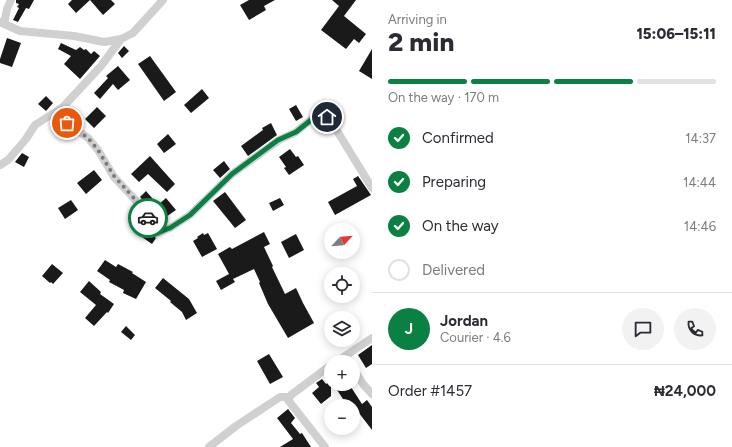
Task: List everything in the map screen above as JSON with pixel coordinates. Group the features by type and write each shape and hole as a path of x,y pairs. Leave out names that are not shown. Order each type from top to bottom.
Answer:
{"street":[{"path":"11,0 2,23 20,31 74,36 104,42 121,39 133,32 163,0"},
{"path":"0,165 8,160 26,139 35,125 63,107 101,66 121,39"},
{"path":"63,107 64,118 67,123 88,138 98,150 114,176 141,206 156,230 159,232 170,228 190,215 232,174 278,140 296,132 316,116 322,114 331,121 372,188"},
{"path":"352,355 372,338"},
{"path":"209,447 236,426 280,397 288,397 324,370"},
{"path":"360,379 372,394"},
{"path":"288,397 288,400 324,447"}],"building":[{"path":"16,0 34,0 29,9 26,8 18,22 13,20 19,8 17,7 19,4 16,3"},
{"path":"72,0 90,0 76,13 68,4"},
{"path":"90,0 111,0 115,4 103,15"},
{"path":"249,0 275,0 264,6 266,10 249,20 240,5"},
{"path":"332,0 356,0 344,16 366,34 359,43 354,39 346,49 321,30 339,6"},
{"path":"7,38 21,43 12,67 0,63"},
{"path":"61,43 76,50 80,47 84,50 86,49 91,54 94,51 100,56 80,79 64,64 71,56 58,49"},
{"path":"124,46 129,51 122,58 118,53"},
{"path":"372,49 372,79 359,71"},
{"path":"150,56 176,92 164,101 138,64"},
{"path":"118,66 130,80 118,90 113,84 100,99 94,93 108,78 106,76"},
{"path":"202,89 209,98 191,113 184,105"},
{"path":"46,96 53,103 46,111 38,104"},
{"path":"296,105 303,117 296,121 289,109"},
{"path":"97,107 106,116 94,128 85,119"},
{"path":"271,123 277,135 248,156 241,146 263,130 262,128"},
{"path":"168,134 176,144 164,153 157,144"},
{"path":"290,149 296,157 298,156 304,165 289,175 284,168 286,167 279,157"},
{"path":"22,153 29,157 24,167 15,162"},
{"path":"150,156 175,184 167,192 148,174 139,182 131,174"},
{"path":"224,161 230,169 220,178 213,170"},
{"path":"94,170 102,180 86,194 77,183"},
{"path":"358,176 371,195 335,215 328,202 357,186 353,179"},
{"path":"146,191 158,205 166,198 176,210 160,221 152,208 151,209 140,197"},
{"path":"225,192 246,220 235,228 213,201"},
{"path":"280,198 284,205 273,211 269,203"},
{"path":"71,200 78,210 65,219 58,208"},
{"path":"139,226 156,238 152,244 135,232"},
{"path":"264,232 270,244 264,247 285,294 296,288 314,323 288,338 268,304 254,269 233,279 235,282 221,290 216,281 229,274 218,254 230,247 232,249"},
{"path":"203,233 204,235 208,233 217,249 202,257 193,241"},
{"path":"296,234 304,250 289,258 281,242"},
{"path":"105,260 116,267 118,264 133,272 132,273 146,282 136,299 123,293 124,290 109,282 110,280 97,271"},
{"path":"52,264 63,273 53,284 42,276"},
{"path":"163,278 189,299 197,313 186,320 182,312 155,288"},
{"path":"89,281 101,292 100,294 114,304 108,313 107,312 94,326 85,318 96,305 80,292"},
{"path":"126,326 135,335 131,340 121,332"},
{"path":"372,345 372,364 366,368 360,358 360,355 358,355"},
{"path":"269,354 283,377 270,384 257,361"},
{"path":"322,379 324,382 324,391 331,391 331,396 327,399 324,399 324,402 321,404 312,393 319,387 316,383"},
{"path":"338,391 354,391 359,399 343,399"},
{"path":"367,400 372,407 372,430 360,414 360,401 362,404"},
{"path":"288,409 295,418 291,423 300,434 302,433 311,447 280,447 293,439 277,418"}],"way so far":[{"path":"67,123 88,138 98,150 114,176 141,206 148,218"}],"route":[{"path":"148,218 159,232 170,228 190,215 232,174 278,140 296,132 316,116 322,114 327,117"}]}
